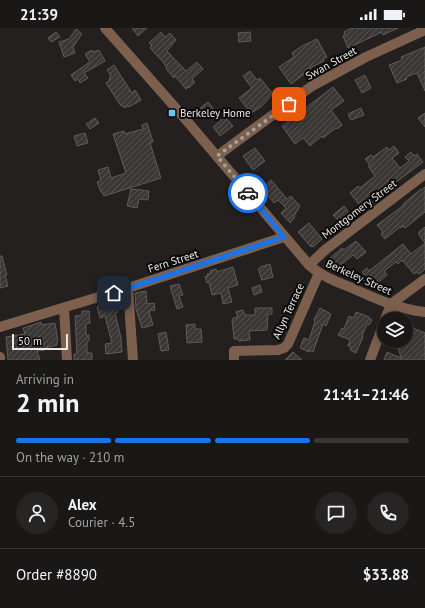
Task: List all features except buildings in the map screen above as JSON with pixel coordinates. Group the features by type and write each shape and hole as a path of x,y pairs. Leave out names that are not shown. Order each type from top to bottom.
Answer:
{"street":[{"name":"Berkeley Street","path":"105,28 217,156 309,265 319,273 391,304 410,310 425,312"},
{"name":"Swan Street","path":"217,156 312,86 366,57 425,30"},
{"name":"Montgomery Street","path":"309,265 325,250 425,174"},
{"name":"Fern Street","path":"0,327 128,288 284,237"},
{"name":"Allyn Terrace","path":"234,360 234,351 278,350 284,348 288,344 319,273"},
{"path":"388,312 391,304 425,279"},
{"path":"128,288 134,360"},
{"path":"64,308 67,360"},
{"path":"370,360 377,342"}],"way so far":[{"path":"248,193 217,156 289,104"}],"place":[{"name":"Berkeley Home","path":"172,113"}],"route":[{"path":"114,293 284,237 248,193"}]}
